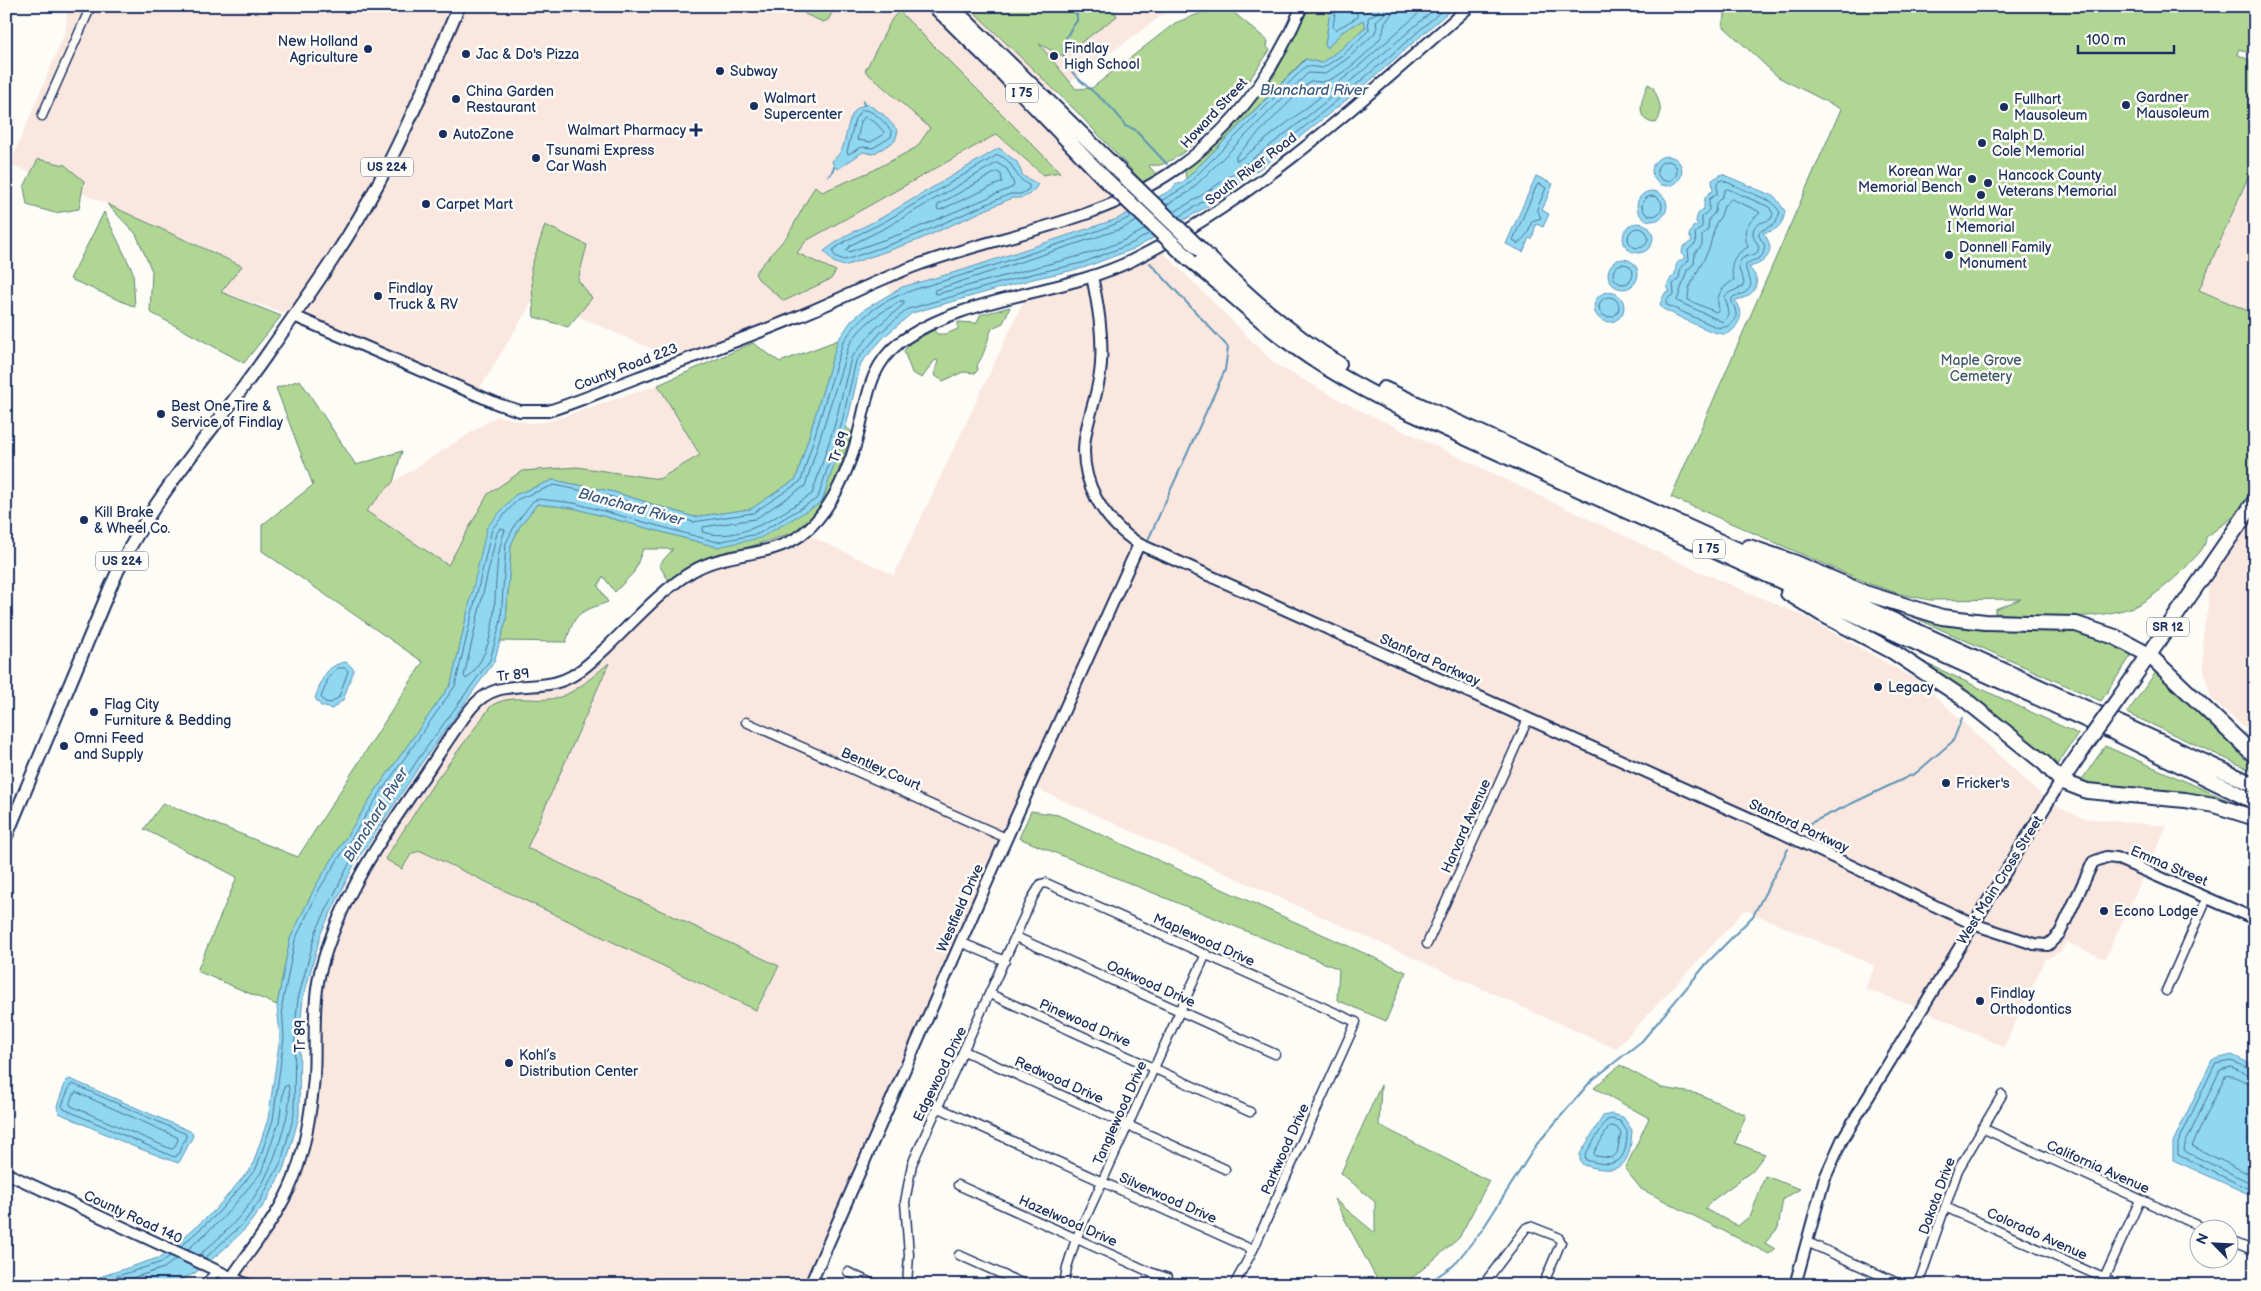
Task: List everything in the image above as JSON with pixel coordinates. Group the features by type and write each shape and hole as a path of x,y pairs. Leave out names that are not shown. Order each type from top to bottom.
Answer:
{"highway":[{"name":"I 75","path":"935,6 1000,70 1104,178 1188,258 1287,340 1351,383 1476,444 2113,732 2255,802"},
{"name":"I 75","path":"950,6 1247,295 1288,329 1327,357 1362,378 1425,410 2255,785"},
{"name":"West Main Cross Street","path":"2061,781 2254,504"},
{"path":"1689,529 1796,563 1865,593 1942,617 1985,622 2076,624 2115,637 2149,655 2255,756"},
{"path":"1700,545 1769,581 1822,614 1892,652 1936,680 1963,698 2044,763 2061,781 2094,792 2185,800 2214,805 2255,818"}],"main road":[{"name":"US 224","path":"6,837 11,812 110,588 140,528 294,316 352,229 378,184 426,84 459,6"}],"street":[{"path":"42,116 91,6"},
{"name":"Howard Street","path":"968,248 1069,220 1115,204 1148,188 1184,164 1236,115 1263,81 1282,49 1302,6"},
{"name":"South River Road","path":"1015,296 1092,276 1133,260 1212,216 1341,120 1470,6"},
{"name":"County Road 223","path":"294,316 498,404 520,411 539,412 557,408 693,357 796,317 914,266 968,248"},
{"name":"Stanford Parkway","path":"1092,276 1100,318 1101,362 1097,390 1086,436 1085,466 1094,494 1103,511 1119,529 1139,544 1778,831 1973,924"},
{"name":"Tr 89","path":"232,1277 286,1196 305,1144 310,1120 314,1072 314,1019 317,989 322,967 341,914 370,858 475,704 482,696 495,689 510,686 539,686 567,679 586,665 690,572 717,561 783,545 804,533 823,514 837,490 856,441 871,378 889,352 910,336 936,322 1015,296"},
{"name":"Westfield Drive","path":"810,1285 1006,838 1139,544"},
{"name":"Harvard Avenue","path":"1426,944 1528,719"},
{"name":"Bentley Court","path":"746,722 1006,838"},
{"name":"West Main Cross Street","path":"1796,1285 1824,1180 1842,1140 2061,781"},
{"name":"Emma Street","path":"1973,924 2034,944 2048,945 2060,932 2093,862 2106,857 2116,858 2143,869 2255,919"},
{"name":"Edgewood Drive","path":"906,1285 909,1255 905,1212 908,1181 917,1150 1041,884"},
{"name":"Maplewood Drive","path":"1041,884 1049,884 1356,1022"},
{"path":"2166,991 2207,898"},
{"name":"Oakwood Drive","path":"1016,937 1275,1054"},
{"path":"960,942 1005,962"},
{"name":"Tanglewood Drive","path":"1064,1285 1076,1238 1206,954"},
{"name":"Pinewood Drive","path":"990,994 1250,1112"},
{"name":"Parkwood Drive","path":"1234,1285 1253,1250 1356,1022"},
{"name":"Redwood Drive","path":"964,1051 1225,1169"},
{"name":"Dakota Drive","path":"1918,1285 1958,1170 2002,1095"},
{"name":"Silverwood Drive","path":"937,1107 1253,1250"},
{"name":"California Avenue","path":"1982,1128 2188,1221"},
{"name":"County Road 140","path":"6,1173 248,1285"},
{"name":"Hazelwood Drive","path":"958,1185 1168,1278"},
{"path":"2103,1282 2140,1200"},
{"name":"Colorado Avenue","path":"1945,1207 2103,1282 2119,1285"},
{"path":"1483,1285 1526,1228 1530,1226 1558,1238 1561,1242 1543,1285"},
{"path":"1807,1242 1902,1285"},
{"path":"2238,1244 2255,1252"},
{"path":"959,1255 1026,1285"},
{"path":"204,1285 213,1269"},
{"path":"848,1272 875,1285"}],"shaded area":[{"path":"67,6 1175,6 1046,100 1158,209 897,305 884,279 681,362 535,297 476,395 294,316 220,292 241,266 107,204 10,164 66,30"},
{"path":"2255,161 2255,314 2199,290"},
{"path":"1157,246 1275,364 1349,405 1698,571 1804,616 1919,681 2048,801 2082,818 2167,826 2105,959 2066,942 2061,951 2045,960 2004,1047 1919,1008 1865,989 1875,966 1745,910 1616,1049 1031,786 809,1285 248,1285 232,1277 268,1224 305,1144 314,1019 331,940 370,859 482,696 539,686 587,665 700,567 764,551 804,533 894,575 1028,292 1133,260"},
{"path":"658,385 701,455 659,479 577,467 488,494 449,565 365,511 393,482 497,416 530,423 546,422"},
{"path":"2255,501 2255,737 2212,699 2204,672 2203,635 2208,605 2208,570"}],"green space":[{"path":"803,6 836,6 828,20 823,22 805,14"},
{"path":"968,6 1111,6 1117,16 1063,56 1039,44 1076,89 1092,88 1175,23 1219,6 1226,6 1268,41 1267,47 1270,50 1209,130 1178,156 1161,165 1148,165 1158,176 1144,183 1075,110"},
{"path":"1310,6 1331,6 1325,45 1327,48 1342,32 1363,20 1366,26 1341,49 1321,63 1305,59 1186,179 1185,170 1230,128 1274,76"},
{"name":"Maple Grove Cemetery","path":"1724,6 2255,6 2255,56 2239,49 2237,54 2255,63 2255,161 2199,290 2255,314 2255,501 2206,537 2204,546 2198,554 2175,578 2153,595 2133,607 2116,612 2064,617 1995,613 1995,609 2021,599 1930,600 1900,594 1870,584 1671,497 1841,109 1778,77 1722,25 1725,17"},
{"path":"899,11 1060,172 1043,175 997,134 806,241 797,253 836,271 831,279 784,301 758,279 755,273 788,235 815,186 822,192 874,170 917,147 930,128 865,71 892,19"},
{"path":"1648,84 1653,87 1660,105 1659,119 1656,123 1649,122 1642,114 1643,95"},
{"path":"38,159 65,165 84,181 79,209 55,213 27,205 24,187"},
{"path":"107,204 242,266 221,292 281,316 244,363 150,312 152,271 136,234"},
{"path":"104,212 133,272 135,307 70,279"},
{"path":"545,225 587,245 578,280 592,298 568,327 534,317 531,268"},
{"path":"1010,307 1003,323 992,328 984,352 977,365 978,370 975,373 963,372 943,381 934,375 938,361 935,360 922,378 912,373 904,351 910,343 934,330 937,334 946,334 958,329 958,322 977,323 980,315"},
{"path":"838,340 796,479 751,509 694,517 614,492 553,480 515,495 467,614 451,684 374,793 316,885 290,939 277,1005 197,971 237,877 144,829 163,803 298,857 423,662 262,551 262,525 313,485 276,388 300,380 356,465 402,451 393,482 366,511 448,565 488,494 522,471 577,467 659,479 700,455 658,385 753,343 780,362"},
{"path":"846,427 852,432 832,490 822,508 792,533 685,568 669,581 659,565 673,549 643,549 634,572 615,592 603,576 598,586 608,602 580,614 573,624 566,642 500,641 506,621 511,545 520,526 537,504 573,508 717,547 822,502"},
{"path":"1893,608 2078,629 2131,651 2131,656 2101,701"},
{"path":"1896,649 2078,734 2055,768"},
{"path":"609,663 527,848 779,966 756,1010 421,851 412,853 402,869 385,859 432,786 491,706 508,700 560,697 579,687"},
{"path":"2158,669 2255,762 2255,772 2127,713"},
{"path":"2105,746 2255,812 2083,785 2081,781"},
{"path":"1031,811 1058,815 1406,972 1386,1021 1337,1000 1339,969 1019,838"},
{"path":"1620,1065 1662,1088 1699,1094 1746,1115 1735,1143 1765,1154 1752,1171 1709,1203 1705,1209 1738,1226 1751,1215 1765,1176 1800,1189 1783,1199 1778,1228 1765,1243 1775,1249 1769,1254 1641,1189 1625,1169 1649,1118 1594,1088"},
{"path":"1381,1085 1379,1125 1489,1181 1459,1238 1404,1285 1380,1285 1334,1199 1375,1233 1375,1202 1341,1173"}],"water":[{"name":"Blanchard River","path":"1331,6 1356,6 1365,13 1375,8 1455,6 1364,86 1267,163 1213,203 1136,248 1083,268 1033,279 912,313 885,336 861,363 846,427 822,502 760,538 717,547 573,508 537,504 520,526 511,545 506,621 494,662 423,761 354,865 321,933 303,999 300,1028 299,1116 286,1164 266,1202 246,1228 223,1250 195,1273 170,1285 75,1285 161,1257 214,1211 252,1167 268,1119 280,1037 277,1005 290,939 316,885 374,793 451,684 487,527 515,495 553,480 614,492 694,517 751,509 796,479 838,340 852,320 865,309 902,287 963,270 1117,219 1173,189 1176,183 1181,184 1306,59 1321,63 1341,49 1366,27 1363,20 1342,32 1327,48 1325,45"},
{"path":"867,104 883,114 898,131 895,141 873,154 863,152 838,169 834,167 832,161 842,149 849,122 855,111"},
{"path":"999,148 1017,162 1023,176 1038,184 1027,196 1012,198 916,241 844,266 833,262 824,251 845,236 881,218"},
{"path":"1667,156 1677,161 1682,171 1677,181 1667,186 1657,181 1652,171 1657,161"},
{"path":"1722,174 1775,197 1785,211 1781,224 1776,229 1763,233 1770,250 1765,259 1749,267 1756,278 1756,287 1751,294 1735,300 1741,315 1733,329 1725,334 1694,324 1663,309 1660,304 1665,293 1670,292 1667,286 1674,276 1677,264 1685,258 1682,253 1683,247 1692,241 1689,235 1693,227 1698,225 1696,222 1697,217 1704,209 1706,196 1713,191 1712,180"},
{"path":"1536,176 1553,184 1542,210 1549,214 1543,227 1536,224 1532,239 1529,238 1523,252 1506,244"},
{"path":"1652,191 1662,196 1667,206 1662,216 1652,221 1642,216 1637,206 1642,196"},
{"path":"1638,223 1649,227 1653,238 1649,249 1638,253 1627,249 1623,238 1627,227"},
{"path":"1623,259 1629,260 1637,268 1637,280 1629,288 1623,289 1617,288 1609,280 1608,274 1609,268 1617,260"},
{"path":"1609,292 1615,293 1623,301 1623,313 1615,321 1609,322 1603,321 1595,313 1594,307 1595,301 1603,293"},
{"path":"346,662 354,669 343,700 332,709 321,706 315,698 325,674 333,666"},
{"path":"2232,1055 2255,1066 2255,1197 2173,1160 2173,1142 2212,1060"},
{"path":"70,1079 192,1132 193,1136 180,1161 178,1163 130,1145 59,1113 57,1106 66,1081"},
{"path":"1611,1114 1623,1117 1632,1130 1629,1153 1625,1161 1621,1166 1614,1169 1583,1165 1580,1160 1580,1154 1603,1116"}],"waterway":[{"path":"1066,6 1077,15 1077,21 1066,38 1064,53 1068,66 1077,78 1115,112 1125,126 1134,129 1167,164"},
{"path":"863,101 864,105"},
{"path":"828,176 834,167"},
{"path":"1148,540 1225,370 1228,347 1150,263"},
{"path":"1796,832 1798,829 1916,773 1953,741 1962,718"},
{"path":"1425,1285 1454,1265 1482,1230 1537,1144 1591,1081 1642,1041 1708,962 1753,916 1788,849"}],"place":[{"name":"New Holland Agriculture","path":"368,49"},
{"name":"Jac & Do's Pizza","path":"466,54"},
{"name":"Findlay High School","path":"1054,56"},
{"name":"Subway","path":"720,71"},
{"name":"China Garden Restaurant","path":"456,99"},
{"name":"Gardner Mausoleum","path":"2126,105"},
{"name":"Walmart Supercenter","path":"754,106"},
{"name":"Fullhart Mausoleum","path":"2004,107"},
{"name":"Walmart Pharmacy","path":"696,130"},
{"name":"AutoZone","path":"443,134"},
{"name":"Ralph D. Cole Memorial","path":"1982,143"},
{"name":"Tsunami Express Car Wash","path":"536,158"},
{"name":"Korean War Memorial Bench","path":"1972,179"},
{"name":"Hancock County Veterans Memorial","path":"1988,183"},
{"name":"World War I Memorial","path":"1981,195"},
{"name":"Carpet Mart","path":"426,204"},
{"name":"Donnell Family Monument","path":"1949,255"},
{"name":"Findlay Truck & RV","path":"378,296"},
{"name":"Best One Tire & Service of Findlay","path":"161,414"},
{"name":"Kill Brake & Wheel Co.","path":"84,520"},
{"name":"Legacy","path":"1878,687"},
{"name":"Flag City Furniture & Bedding","path":"94,712"},
{"name":"Omni Feed and Supply","path":"64,746"},
{"name":"Fricker's","path":"1946,783"},
{"name":"Econo Lodge","path":"2104,911"},
{"name":"Findlay Orthodontics","path":"1980,1001"},
{"name":"Kohl’s Distribution Center","path":"509,1063"}]}
